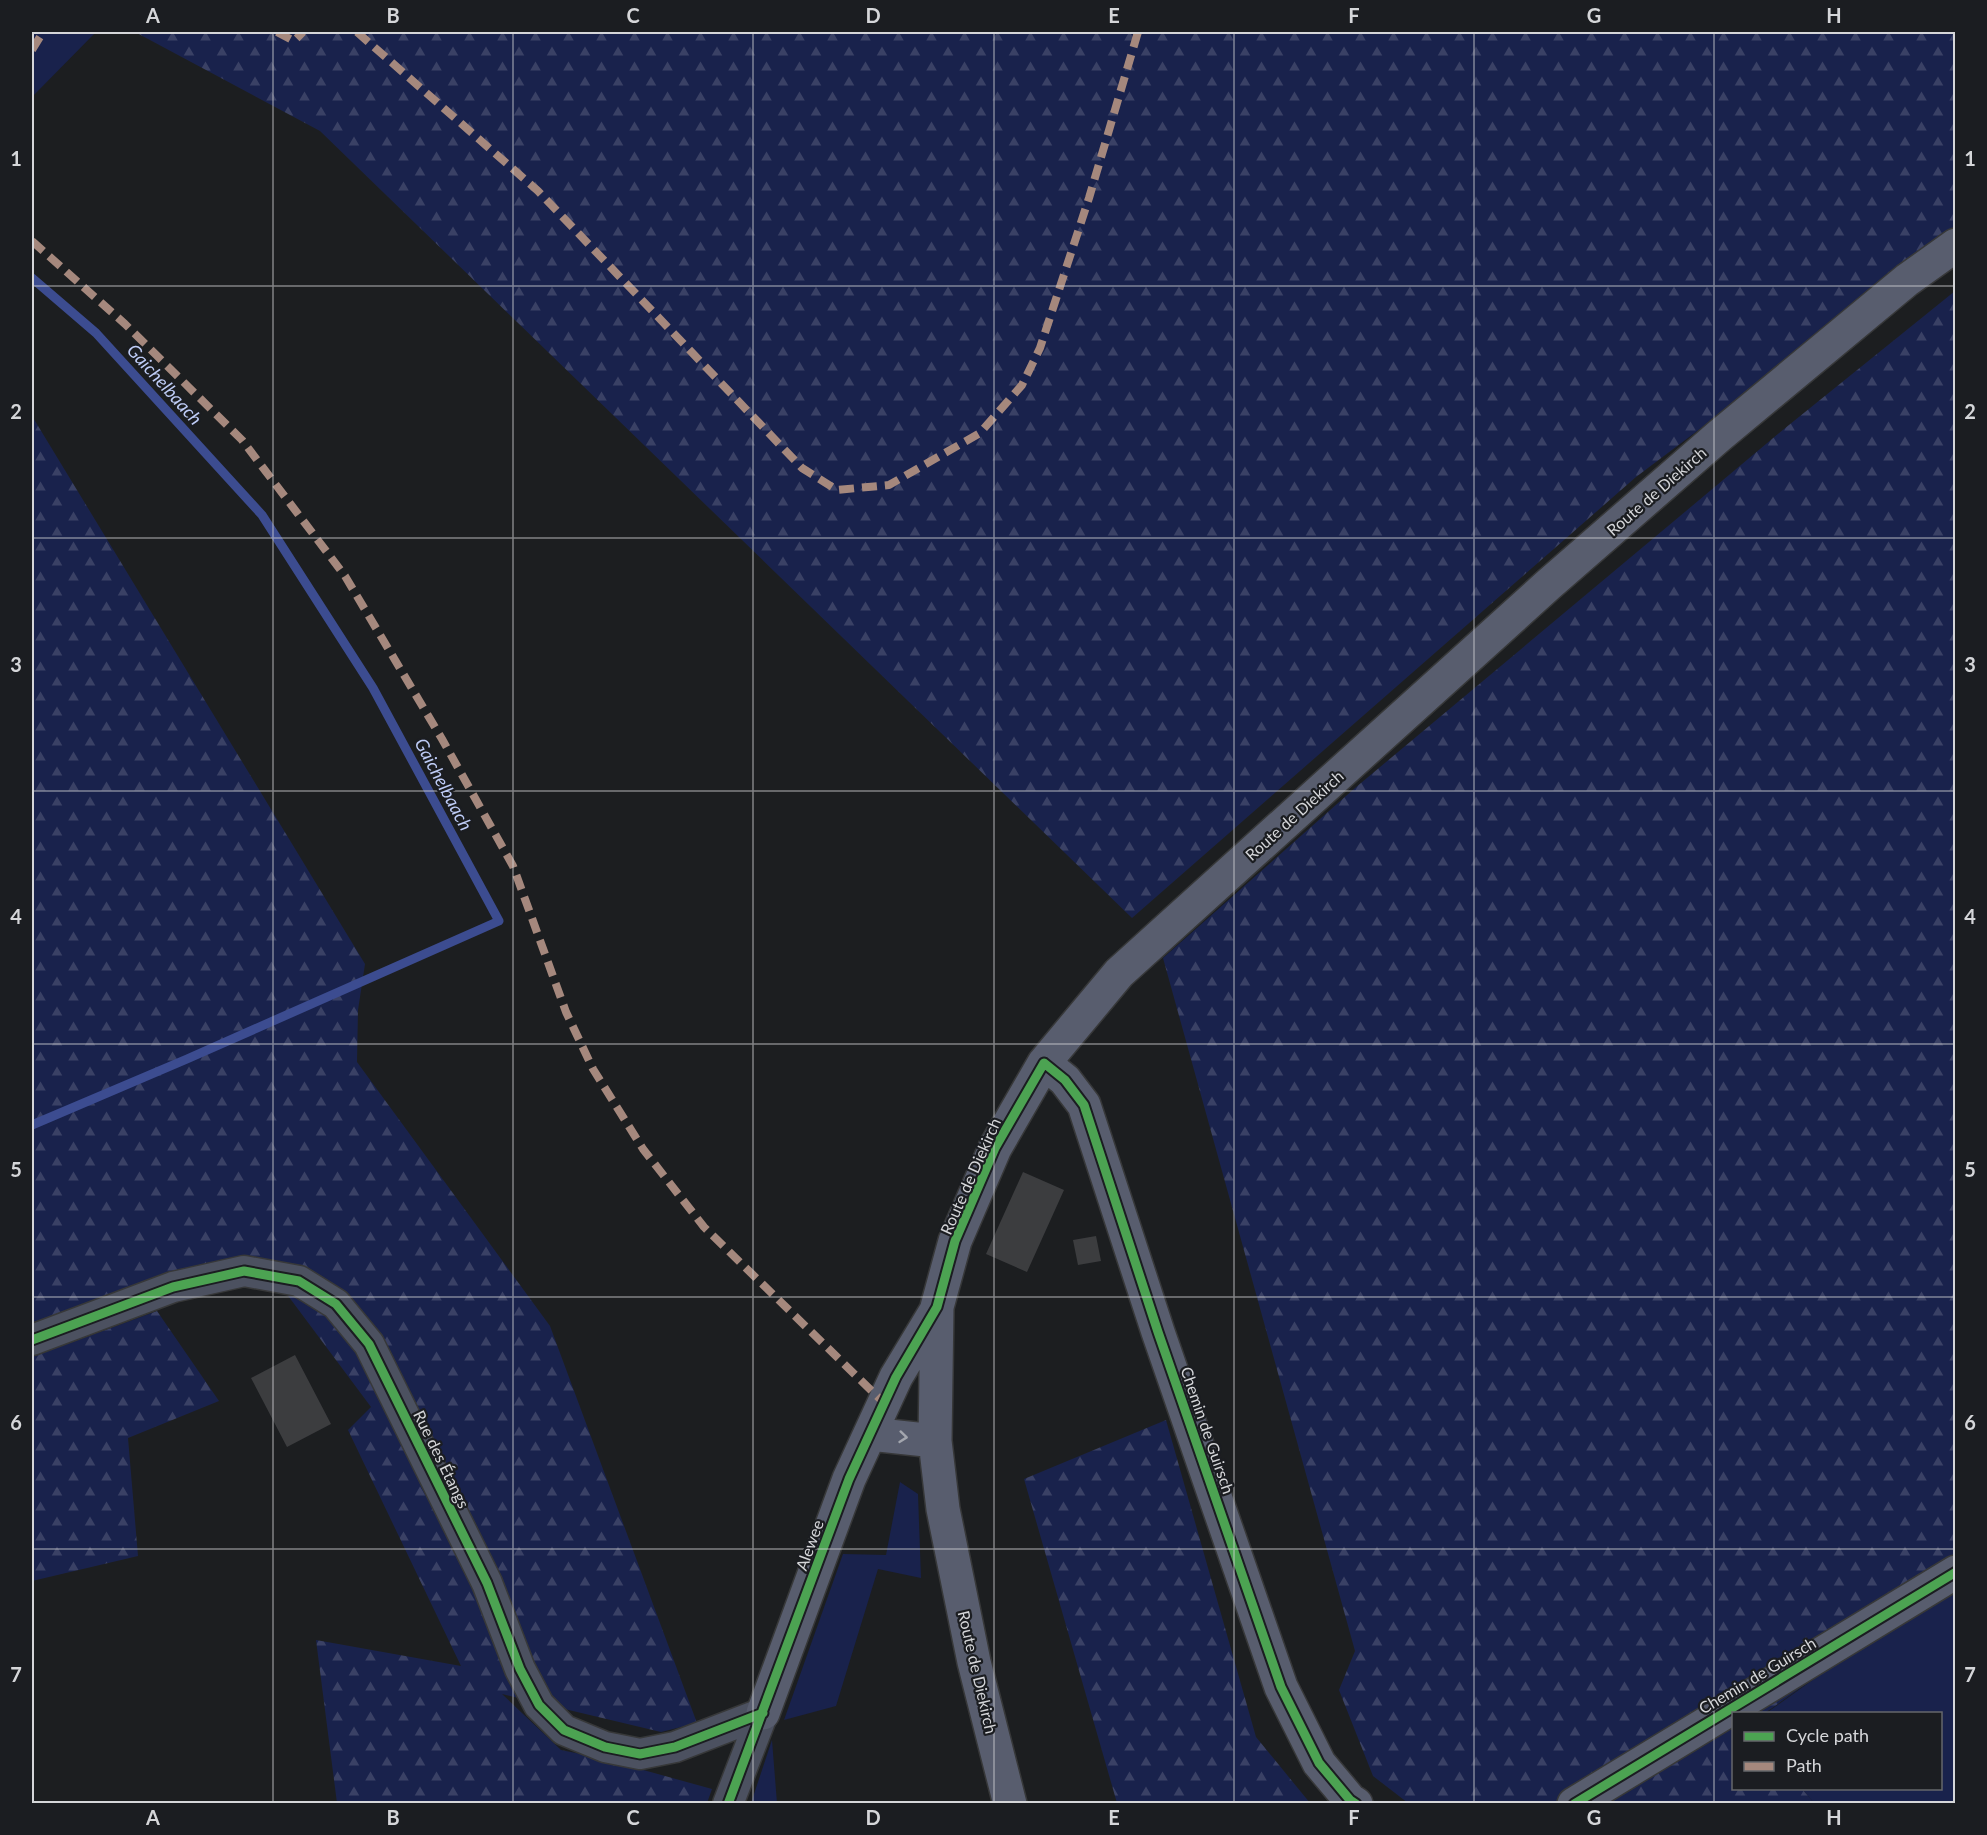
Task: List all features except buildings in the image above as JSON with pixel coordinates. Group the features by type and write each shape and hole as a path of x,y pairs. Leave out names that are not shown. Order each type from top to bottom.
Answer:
{"main road":[{"name":"Route de Diekirch","path":"1010,1803 974,1662 943,1509 936,1441 938,1307 955,1241 995,1148 1044,1063 1119,973 1557,577 1719,436 1907,280 1956,245"},
{"name":"Chemin de Guirsch","path":"1044,1063 1065,1080 1084,1105 1158,1332 1281,1687 1319,1763 1356,1803"},
{"name":"Alewee","path":"763,1713 849,1479 890,1390 938,1307"},
{"path":"890,1390 936,1377"},
{"path":"870,1434 936,1441"},
{"name":"Chemin de Guirsch","path":"1574,1803 1956,1572"}],"street":[{"name":"Rue des Étangs","path":"32,1340 173,1287 244,1272 299,1281 336,1304 369,1344 487,1583 520,1669 539,1705 564,1730 604,1747 640,1754 675,1747 763,1713"},
{"name":"Alewee","path":"728,1803 763,1713"}],"green space":[{"path":"32,32 96,32 32,97"},
{"path":"135,32 1955,32 1955,237 1636,477 1132,918 320,131"},
{"path":"1955,291 1955,1568 1877,1634 1766,1712 1732,1712 1732,1790 1803,1790 1814,1803 1408,1803 1373,1776 1339,1690 1355,1651 1163,958 1355,788 1784,429"},
{"path":"32,416 365,964 358,1010 357,1062 550,1326 697,1723 661,1732 502,1694 561,1750 600,1758 712,1789 707,1803 337,1803 316,1640 461,1666 348,1430 371,1407 283,1289 280,1268 32,1330"},
{"path":"157,1311 219,1401 128,1438 138,1556 32,1581 32,1357"},
{"path":"1166,1420 1256,1737 1310,1803 1117,1803 1024,1479"},
{"path":"900,1482 918,1494 921,1578 878,1569 836,1706 784,1720 843,1554 886,1555"},
{"path":"1955,1590 1955,1803 1814,1803 1803,1790 1942,1790 1942,1712 1768,1712 1877,1634"},
{"path":"772,1740 777,1803 751,1803"}],"waterway":[{"name":"Gaichelbaach","path":"32,278 96,333 262,515 373,688 499,921 32,1125"}],"marked path":[{"path":"32,50 43,32"},
{"path":"277,32 294,41 303,32"},
{"path":"357,32 538,191 802,468 837,490 889,485 980,433 1022,385 1040,348 1089,198 1138,32"},
{"path":"32,241 125,324 242,440 345,576 442,739 513,866 566,1012 593,1069 643,1149 704,1227 883,1402"}],"cycle path":[{"path":"728,1804 849,1479 896,1377 937,1307 955,1241 995,1148 1044,1063 1065,1080 1084,1105 1158,1332 1281,1687 1319,1763 1356,1804"},
{"path":"32,1340 173,1287 244,1271 299,1281 336,1304 369,1344 487,1583 520,1669 539,1705 564,1730 605,1747 640,1754 675,1747 763,1713"},
{"path":"1574,1804 1956,1572"}]}
